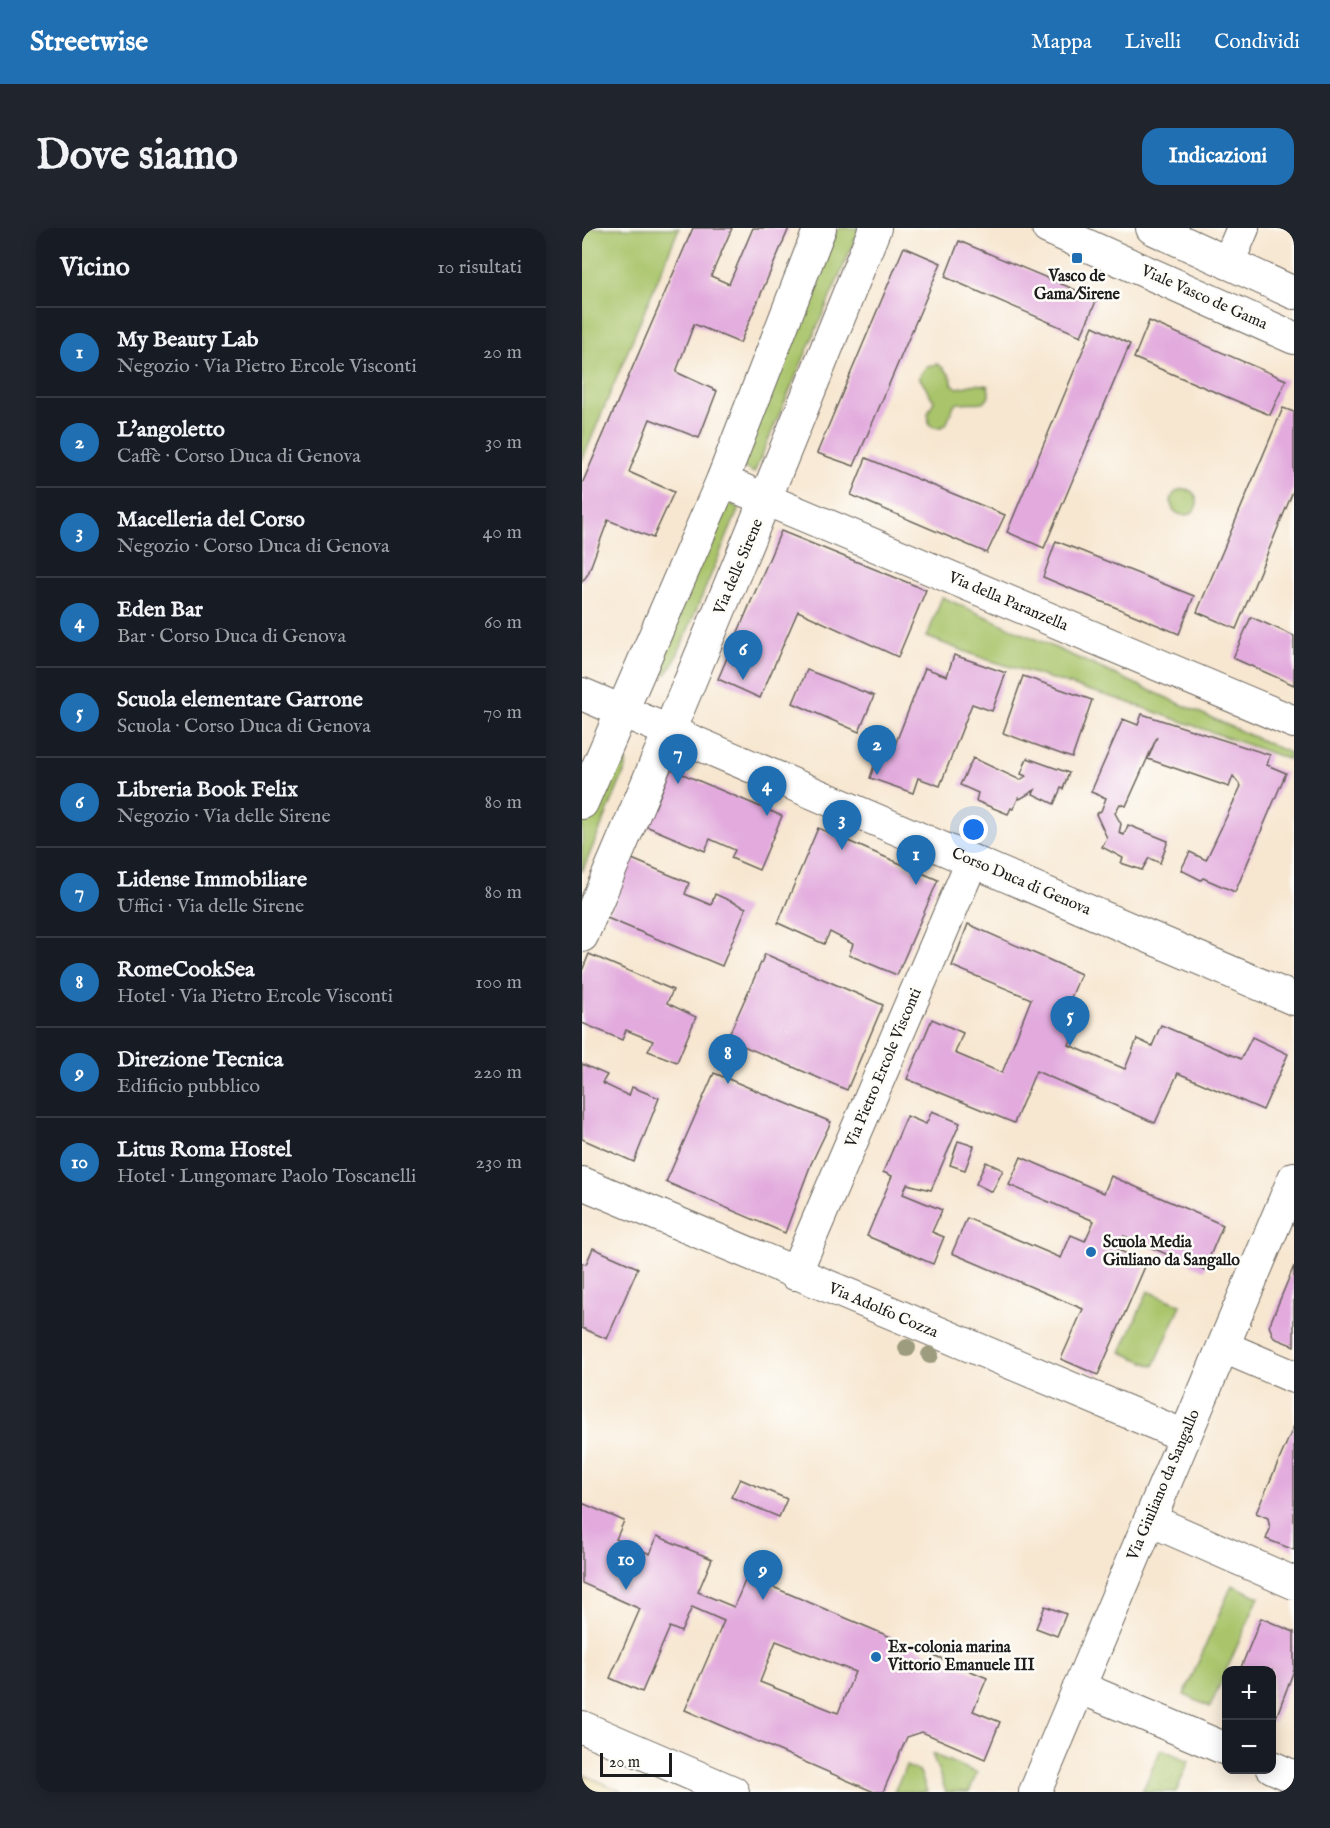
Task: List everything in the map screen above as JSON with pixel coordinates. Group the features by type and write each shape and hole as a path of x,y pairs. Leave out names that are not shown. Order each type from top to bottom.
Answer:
{"street":[{"path":"582,803 722,481 820,228"},
{"name":"Via delle Sirene","path":"582,936 670,732 875,228"},
{"name":"Viale Vasco de Gama","path":"1048,228 1294,338"},
{"path":"1152,228 1294,293"},
{"path":"1228,263 1243,228"},
{"name":"Via della Paranzella","path":"722,481 1294,722"},
{"name":"Corso Duca di Genova","path":"582,693 1294,999"},
{"name":"Via Pietro Ercole Visconti","path":"795,1274 972,861"},
{"name":"Via Giuliano da Sangallo","path":"1035,1792 1294,1178"},
{"name":"Via Adolfo Cozza","path":"582,1184 1185,1436"},
{"path":"1224,1347 1294,1377"},
{"path":"1149,1520 1294,1583"},
{"path":"1079,1687 1222,1747"},
{"path":"582,1727 733,1792"},
{"path":"1276,1769 1294,1777"}],"green space":[{"path":"582,228 679,228 582,461"},
{"path":"838,228 860,228 754,473 737,464"},
{"path":"938,364 950,375 952,384 958,388 980,384 988,386 989,394 988,399 984,402 954,405 946,425 937,428 929,424 928,413 934,401 919,377 927,367"},
{"path":"1184,489 1193,493 1197,502 1193,511 1184,515 1175,511 1171,502 1175,493"},
{"path":"722,499 739,508 673,665 666,674 653,671"},
{"path":"942,597 1292,754 1288,759 1121,700 985,659 927,637"},
{"path":"613,757 621,757 626,762 626,768 582,872 582,820 606,764"},
{"path":"1148,1291 1181,1305 1154,1366 1121,1352"},
{"path":"1232,1585 1259,1597 1228,1666 1222,1666 1222,1680 1210,1707 1184,1695"},
{"path":"1161,1749 1189,1761 1176,1792 1142,1792"},
{"path":"932,1754 977,1773 969,1792 946,1792"},
{"path":"906,1766 920,1772 927,1792 894,1792"}],"sand":[{"path":"582,1774 623,1792 582,1792"}],"building":[{"path":"693,228 732,228 711,276 729,284 753,228 789,228 740,343 694,324 676,372 717,391 699,438 650,419 629,472 674,492 653,538 608,520 588,574 582,582 582,484"},
{"path":"959,241 1097,299 1081,336 945,277"},
{"path":"904,247 941,263 854,466 817,453"},
{"path":"1149,321 1286,380 1270,415 1134,358"},
{"path":"1093,326 1130,344 1044,548 1007,532"},
{"path":"1283,408 1294,412 1294,489 1236,629 1197,612"},
{"path":"866,458 1005,515 987,553 851,495"},
{"path":"781,531 926,590 898,657 798,611 760,698 718,679"},
{"path":"1056,541 1194,596 1179,634 1043,577"},
{"path":"1251,617 1294,636 1294,685 1233,658"},
{"path":"954,655 1006,673 992,711 972,704 940,786 918,778 913,793 870,778 879,751 891,755 925,668 947,676"},
{"path":"807,670 874,696 859,732 793,703"},
{"path":"1023,676 1092,700 1072,758 1003,733"},
{"path":"1142,714 1270,755 1267,765 1286,773 1235,892 1181,870 1190,852 1206,860 1241,786 1233,776 1229,787 1148,759 1157,737 1126,806 1120,804 1115,813 1121,824 1119,833 1124,835 1128,825 1168,841 1160,863 1149,858 1142,870 1121,863 1123,858 1102,847 1107,838 1096,814 1101,811 1106,798 1091,792 1123,719 1138,725"},
{"path":"973,758 1020,780 1026,776 1021,774 1027,758 1069,773 1054,804 1033,794 1035,790 1020,799 1019,797 1008,814 976,801 978,793 960,785"},
{"path":"671,769 782,816 759,870 731,858 735,850 710,839 705,851 641,824 649,806 655,808"},
{"path":"818,828 938,880 897,975 849,955 853,944 830,932 824,944 778,923"},
{"path":"632,859 689,883 685,894 711,905 715,894 746,908 722,966 607,918"},
{"path":"968,924 1081,974 1067,1007 1081,1012 1069,1045 1125,1069 1137,1039 1152,1046 1161,1025 1241,1059 1252,1037 1288,1054 1263,1110 1178,1073 1155,1123 1036,1071 1014,1123 907,1079 932,1019 963,1033 955,1053 1002,1073 1031,999 952,966"},
{"path":"589,954 673,990 667,1003 696,1017 677,1062 648,1051 653,1041 626,1030 622,1040 582,1023 582,971"},
{"path":"765,954 883,1005 847,1090 727,1039"},
{"path":"582,1064 607,1075 602,1083 629,1096 632,1087 659,1098 634,1162 582,1139"},
{"path":"714,1073 831,1122 811,1164 785,1233 666,1182"},
{"path":"932,1111 960,1123 931,1190 907,1184 903,1194 942,1210 932,1232 944,1237 933,1264 867,1236 892,1176 883,1172 907,1116 926,1124"},
{"path":"958,1141 974,1146 965,1170 950,1165"},
{"path":"1021,1157 1104,1193 1111,1176 1223,1225 1204,1270 1124,1236 1118,1250 1147,1262 1098,1375 1061,1359 1083,1309 952,1253 967,1218 1061,1258 1071,1235 1085,1241 1094,1221 1009,1185"},
{"path":"986,1162 1003,1170 992,1192 976,1184"},
{"path":"593,1248 638,1268 607,1339 582,1328 582,1263 586,1264"},
{"path":"1294,1266 1294,1346 1274,1338 1269,1326"},
{"path":"1294,1426 1294,1550 1266,1539 1270,1529 1268,1518 1256,1513"},
{"path":"740,1479 787,1499 779,1517 731,1497"},
{"name":"Ex-colonia marina Vittorio Emanuele III","path":"582,1503 624,1521 616,1539 650,1554 657,1536 712,1559 698,1592 734,1607 747,1576 987,1678 973,1711 1000,1722 985,1759 922,1732 907,1737 883,1792 874,1792 685,1710 724,1621 692,1607 681,1632 670,1627 642,1692 610,1678 640,1609 582,1583","holes":["776,1641 855,1672 838,1713 760,1682"]},
{"path":"1045,1606 1066,1614 1057,1636 1036,1628"},
{"path":"1261,1618 1294,1632 1294,1670 1276,1718 1276,1666 1242,1666"}],"place":[{"name":"Vasco de Gama/Sirene","path":"1077,258"},
{"name":"Libreria Book Felix","path":"743,680"},
{"name":"L'angoletto","path":"877,775"},
{"name":"Lidense Immobiliare","path":"678,784"},
{"name":"Eden Bar","path":"767,816"},
{"name":"Macelleria del Corso","path":"842,850"},
{"name":"My Beauty Lab","path":"916,885"},
{"name":"Scuola elementare Garrone","path":"1070,1046"},
{"name":"RomeCookSea","path":"728,1084"},
{"name":"Scuola Media Giuliano da Sangallo","path":"1091,1252"},
{"name":"Litus Roma Hostel","path":"626,1590"},
{"name":"Direzione Tecnica","path":"763,1600"},
{"name":"Ex-colonia marina Vittorio Emanuele III","path":"876,1657"}]}
